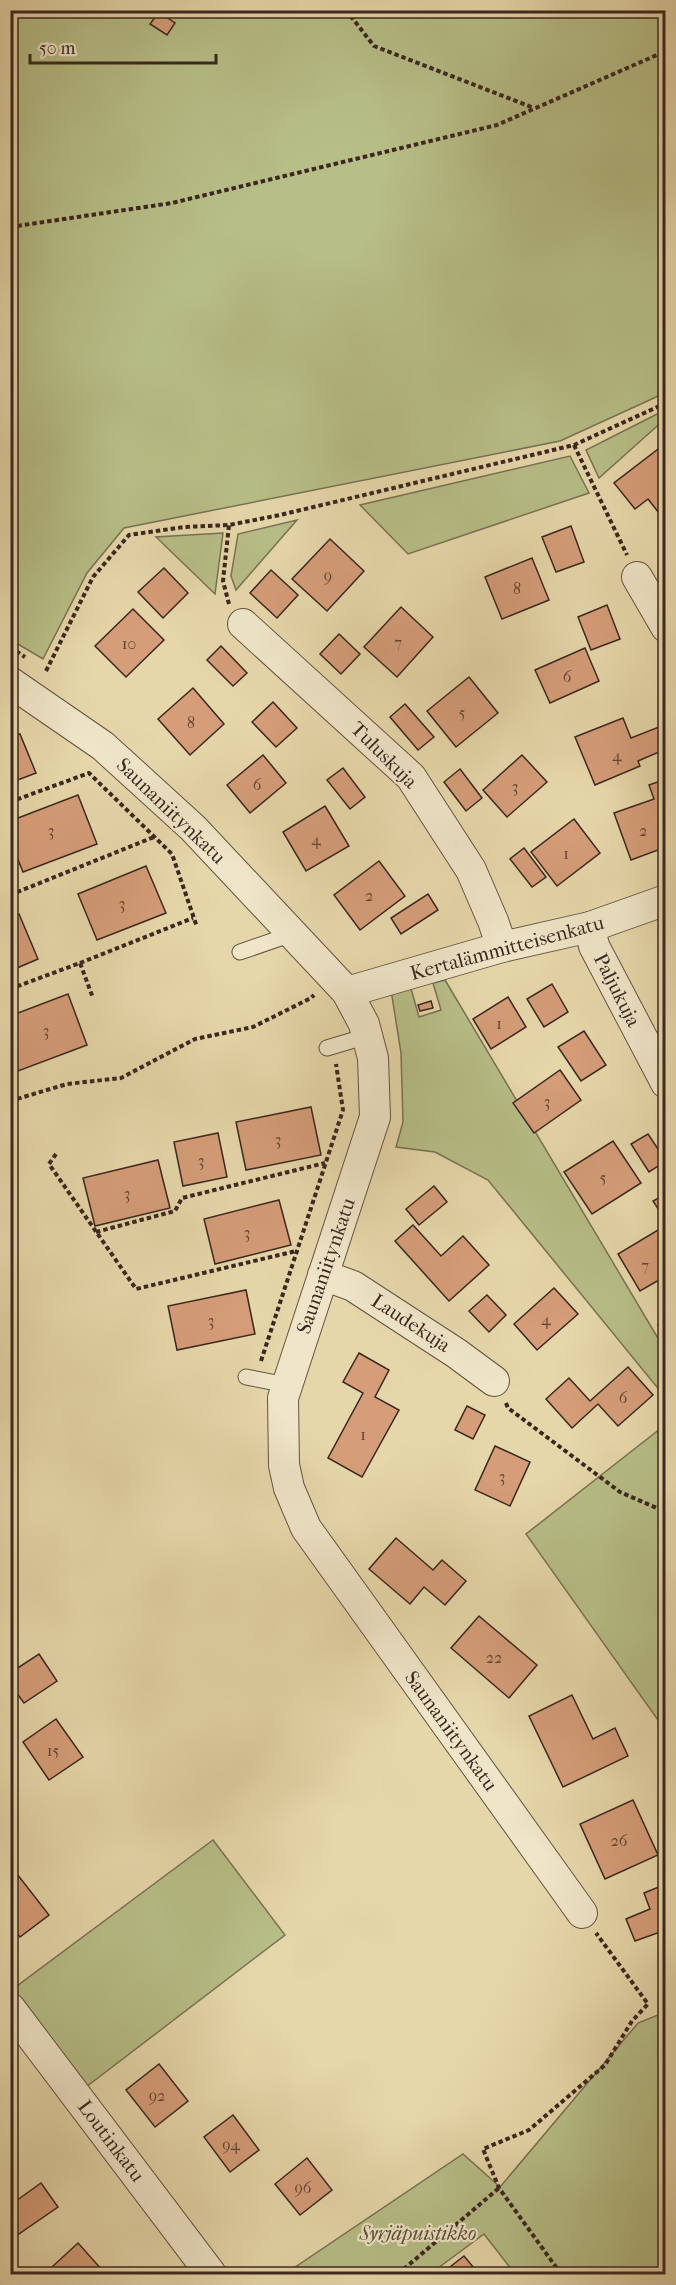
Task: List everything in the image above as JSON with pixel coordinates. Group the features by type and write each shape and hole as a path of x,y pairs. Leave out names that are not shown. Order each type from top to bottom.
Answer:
{"street":[{"path":"637,577 666,627"},
{"name":"Tuluskuja","path":"243,624 411,777 471,870 494,921 502,947"},
{"name":"Saunaniitynkatu","path":"19,671 193,828 339,984 364,1024 373,1058 375,1117 283,1398 284,1465 290,1488 306,1528 582,1913"},
{"name":"Kertalämmitteisenkatu","path":"339,984 590,927 666,900"},
{"name":"Paljukuja","path":"590,927 594,946 666,1083"},
{"name":"Laudekuja","path":"323,1275 353,1286 456,1353 494,1381"},
{"name":"Loutinkatu","path":"10,2008 211,2274"}],"lane":[{"path":"240,952 292,934"},
{"path":"330,1047 367,1036"},
{"path":"251,1378 287,1385"}],"path":[{"path":"346,10 374,46 534,108"},
{"path":"10,227 172,203 497,125 666,51"},
{"path":"46,671 93,577 129,535 184,527 229,525 280,515 574,445 666,403"},
{"path":"574,445 637,577"},
{"path":"229,525 223,582 228,602 243,624"},
{"path":"10,647 19,671"},
{"path":"37,665 55,679"},
{"path":"10,802 89,773 172,854 197,927"},
{"path":"10,895 154,837"},
{"path":"10,990 193,918"},
{"path":"80,963 93,998"},
{"path":"10,1101 67,1084 121,1078 195,1039 253,1027 339,984"},
{"path":"251,1378 297,1251 343,1110 330,1047"},
{"path":"56,1154 49,1164 136,1289 297,1251"},
{"path":"96,1232 176,1211 182,1198 326,1163"},
{"path":"494,1381 508,1408 620,1492 666,1512"},
{"path":"561,2274 499,2188 483,2149 529,2130 605,2065 633,2021 648,2004 582,1913"},
{"path":"398,2274 499,2188"}],"green space":[{"path":"11,11 665,11 665,393 560,441 124,528 87,573 43,659 11,640"},
{"path":"665,410 665,419 599,478 586,450"},
{"path":"570,456 589,493 408,554 360,505"},
{"path":"297,520 236,590 231,576 238,534"},
{"path":"223,533 215,594 156,537"},
{"path":"445,980 665,1350 665,1397 488,1180 435,1152 396,1147 403,1122 401,1053 391,990 410,985 419,1017 441,1010 433,983"},
{"path":"665,1425 665,1730 526,1534"},
{"path":"213,1840 285,1935 86,2087 13,1989"},
{"name":"Syrjäpuistikko","path":"665,2012 665,2274 515,2274 484,2234 430,2274 285,2274 463,2154 500,2187 638,2023"}],"building":[{"path":"159,12 175,23 167,35 150,24"},
{"path":"666,443 666,522 648,499 635,509 614,483"},
{"path":"571,526 584,562 556,572 542,537"},
{"path":"330,539 364,571 327,611 292,579"},
{"path":"532,558 549,600 502,619 485,577"},
{"path":"164,568 188,593 163,618 138,592"},
{"path":"271,570 298,595 277,618 250,593"},
{"path":"607,605 620,639 591,650 578,617"},
{"path":"401,607 433,637 397,677 364,647"},
{"path":"133,609 164,640 126,677 95,646"},
{"path":"339,634 360,654 341,674 320,654"},
{"path":"221,646 247,673 233,686 207,660"},
{"path":"585,648 599,681 550,703 535,670"},
{"path":"469,677 498,713 456,747 427,711"},
{"path":"193,688 224,724 190,755 158,719"},
{"path":"273,702 297,728 276,747 252,722"},
{"path":"405,704 434,737 418,750 390,717"},
{"path":"623,718 631,738 664,725 666,749 638,761 640,766 595,785 575,737"},
{"path":"20,734 36,773 10,783 10,737"},
{"path":"263,755 286,783 250,813 227,785"},
{"path":"522,755 547,782 507,817 483,790"},
{"path":"343,768 365,797 350,809 327,780"},
{"path":"460,769 482,798 466,811 444,782"},
{"path":"666,779 666,847 631,860 614,813 654,799 649,785"},
{"path":"78,795 97,844 23,872 10,840 10,821"},
{"path":"325,806 349,846 306,871 283,832"},
{"path":"574,819 600,853 557,886 531,852"},
{"path":"524,848 546,877 532,887 510,859"},
{"path":"379,861 405,896 360,930 334,895"},
{"path":"146,866 166,913 97,940 78,894"},
{"path":"428,894 438,910 401,934 391,918"},
{"path":"19,914 38,959 10,971 10,918"},
{"path":"552,984 568,1012 544,1027 527,999"},
{"path":"68,994 87,1045 10,1074 10,1016"},
{"path":"508,997 526,1027 491,1049 473,1019"},
{"path":"431,1001 433,1008 420,1011 418,1005"},
{"path":"584,1031 606,1065 581,1081 558,1047"},
{"path":"560,1070 581,1100 534,1133 513,1103"},
{"path":"311,1107 321,1155 246,1170 236,1122"},
{"path":"218,1133 227,1177 183,1186 174,1142"},
{"path":"648,1134 666,1161 649,1172 631,1144"},
{"path":"613,1141 641,1183 592,1214 564,1172"},
{"path":"158,1160 170,1208 95,1226 83,1178"},
{"path":"434,1186 447,1202 419,1225 406,1209"},
{"path":"666,1194 666,1221 653,1201"},
{"path":"279,1200 291,1245 215,1264 204,1219"},
{"path":"413,1225 441,1256 463,1236 489,1265 449,1301 395,1241"},
{"path":"663,1227 666,1231 666,1276 640,1291 618,1254"},
{"path":"554,1288 578,1314 537,1350 514,1324"},
{"path":"246,1290 255,1334 177,1350 168,1306"},
{"path":"487,1295 506,1315 489,1332 469,1311"},
{"path":"666,1320 666,1338 658,1325"},
{"path":"359,1353 389,1370 375,1397 399,1410 362,1477 328,1458 363,1393 343,1382"},
{"path":"628,1367 653,1395 618,1426 598,1404 572,1428 546,1399 569,1378 590,1401"},
{"path":"467,1406 485,1415 473,1439 455,1430"},
{"path":"495,1446 530,1462 510,1506 475,1490"},
{"path":"396,1538 433,1570 442,1560 466,1581 445,1605 424,1587 410,1604 369,1569"},
{"path":"479,1616 537,1665 509,1698 451,1648"},
{"path":"39,1654 57,1681 24,1703 10,1684 10,1673"},
{"path":"572,1695 593,1739 615,1728 628,1756 563,1787 529,1716"},
{"path":"56,1719 83,1757 49,1780 23,1742"},
{"path":"633,1800 658,1855 605,1879 580,1824"},
{"path":"10,1865 49,1915 20,1937 10,1925"},
{"path":"666,1884 666,1930 635,1941 626,1919 650,1909 644,1893"},
{"path":"159,2064 188,2101 155,2127 126,2090"},
{"path":"233,2115 259,2150 230,2172 204,2137"},
{"path":"307,2158 332,2190 300,2215 275,2184"},
{"path":"41,2183 58,2207 10,2240 10,2200 13,2203"},
{"path":"78,2243 103,2271 100,2274 59,2274 52,2267"},
{"path":"464,2256 479,2274 441,2274"}]}
